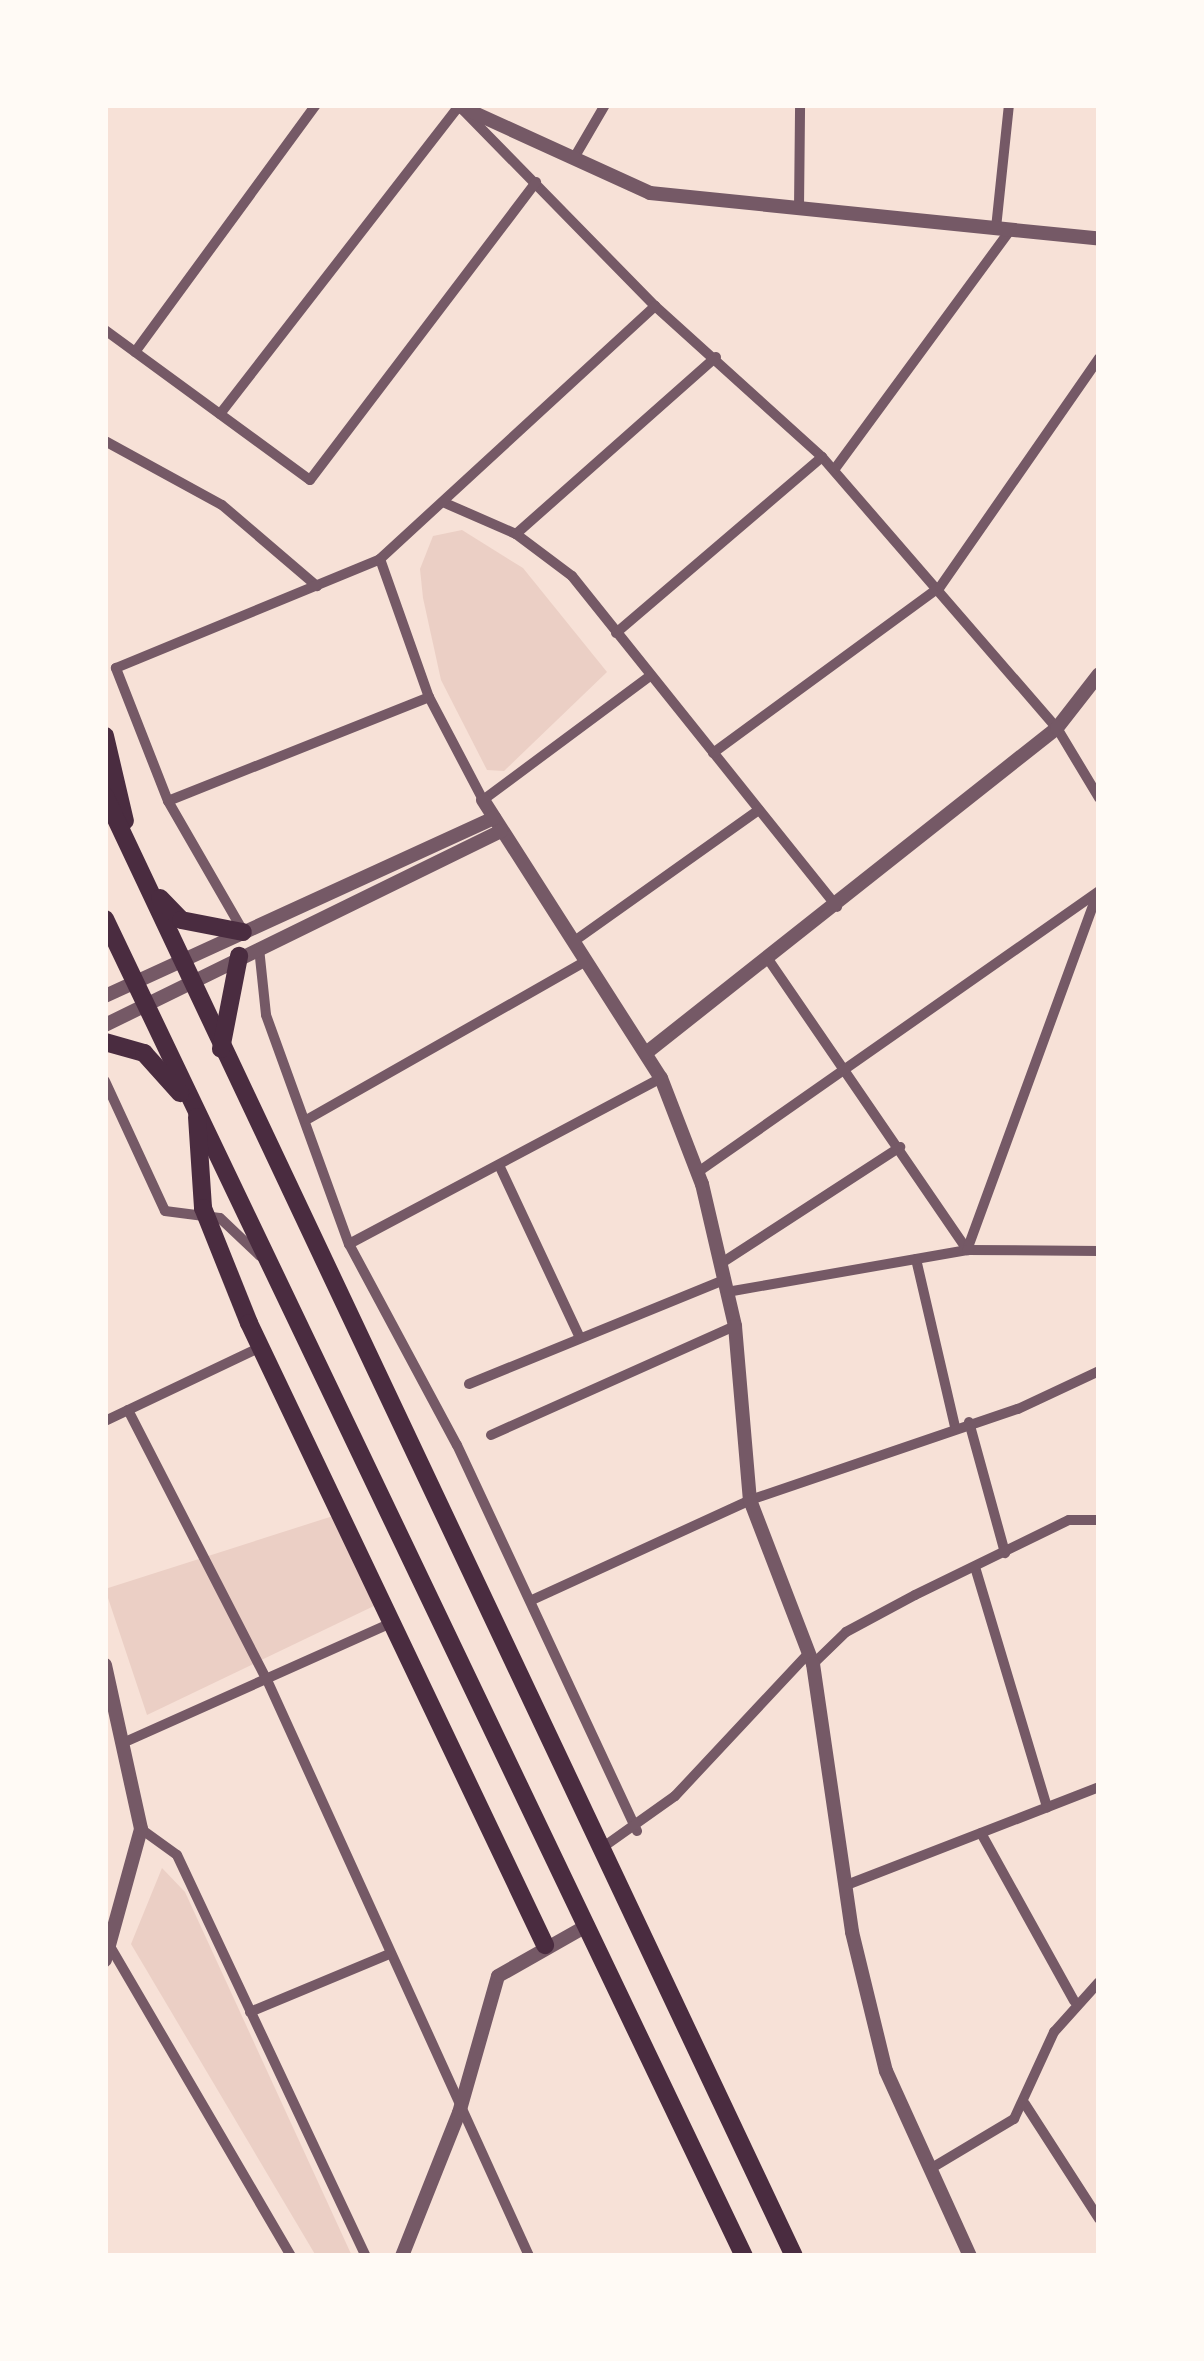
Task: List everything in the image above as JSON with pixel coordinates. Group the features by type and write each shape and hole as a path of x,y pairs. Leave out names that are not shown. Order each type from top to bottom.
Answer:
{"main road":[{"path":"105,736 136,865 181,920 243,932"},
{"path":"105,796 598,1850 794,2256"},
{"path":"105,919 744,2256"},
{"path":"221,1049 239,956"},
{"path":"105,1042 144,1054 197,1111 206,1216 261,1347 545,1945"}],"street":[{"path":"135,352 316,105"},
{"path":"220,414 458,105"},
{"path":"458,105 650,193 1099,238"},
{"path":"458,105 654,306 716,357 822,456 940,588 1056,728 1099,798"},
{"path":"574,158 605,105"},
{"path":"799,208 800,105"},
{"path":"834,470 1003,228 1009,105"},
{"path":"105,330 310,480 536,182"},
{"path":"243,932 168,801 116,668 380,558 445,503 654,306"},
{"path":"516,534 716,357"},
{"path":"712,753 940,588 1099,358"},
{"path":"105,441 222,506 317,586"},
{"path":"616,634 822,456"},
{"path":"445,503 516,534 572,576 837,907"},
{"path":"380,558 429,697 482,800 661,1078 698,1172 734,1326 750,1500 811,1659 844,1886 886,2071 970,2256"},
{"path":"646,1053 837,907 1056,728 1099,674"},
{"path":"482,800 650,676"},
{"path":"168,801 429,697"},
{"path":"573,942 758,810"},
{"path":"105,1025 146,1007 187,970 243,932 497,825"},
{"path":"105,996 136,982 259,948 497,825"},
{"path":"698,1172 851,1070 1099,892"},
{"path":"967,1250 1099,892"},
{"path":"259,948 266,1015 308,1119 348,1244 532,1600 637,1830"},
{"path":"768,959 851,1070 967,1250"},
{"path":"308,1119 586,961"},
{"path":"348,1244 661,1078"},
{"path":"105,1081 165,1211 232,1224 280,1279"},
{"path":"469,1384 724,1279 900,1148"},
{"path":"499,1165 579,1336"},
{"path":"724,1279 967,1250 1099,1251"},
{"path":"916,1259 955,1426"},
{"path":"491,1434 734,1326"},
{"path":"105,1422 261,1347"},
{"path":"532,1600 750,1500 1099,1371"},
{"path":"128,1410 267,1680 387,1955 529,2256"},
{"path":"969,1422 1006,1553"},
{"path":"598,1850 637,1830 811,1659 846,1632 1069,1520 1099,1520"},
{"path":"976,1567 1047,1807"},
{"path":"125,1742 393,1622"},
{"path":"105,1665 125,1742 141,1829 108,1954 292,2256"},
{"path":"844,1886 1099,1787"},
{"path":"141,1829 177,1855 366,2256"},
{"path":"980,1833 1074,2001"},
{"path":"402,2256 460,2112 498,1976 545,1945 588,1925"},
{"path":"250,2012 387,1955"},
{"path":"930,2169 1025,2104 1074,2001 1099,1982"},
{"path":"1025,2104 1099,2220"}],"shaded area":[{"path":"462,530 523,568 607,672 504,771 487,770 441,680 423,598 420,569 433,536"},
{"path":"333,1516 376,1605 147,1715 105,1589"},
{"path":"162,1868 185,1892 352,2256 316,2256 131,1944"}]}
